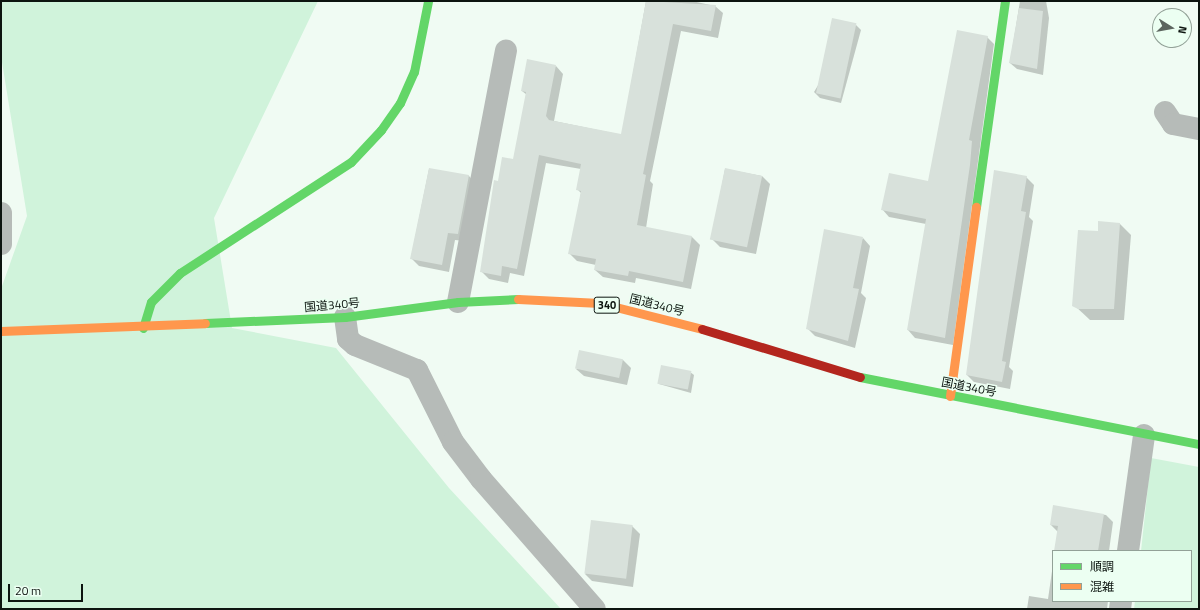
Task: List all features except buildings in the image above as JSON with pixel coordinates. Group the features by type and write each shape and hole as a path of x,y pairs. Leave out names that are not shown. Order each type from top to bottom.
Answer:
{"main road":[{"path":"142,328 150,302 180,273 351,162 381,130 400,103 414,72 428,1"},
{"path":"950,396 1005,1"},
{"name":"国道340号","path":"1,331 142,328 345,317 458,302 531,298 600,303 685,324 872,380 1144,435 1199,444"}],"street":[{"path":"458,302 506,51"},
{"path":"1165,112 1173,124 1199,129"},
{"path":"1,213 1,244"},
{"path":"345,317 348,339 355,345 417,370 458,448 595,609"},
{"path":"1128,550 1144,435"}],"green space":[{"path":"1,1 318,1 214,218 232,328 336,348 449,488 561,609 1,609 1,289 27,216 1,56"},
{"path":"1151,458 1199,467 1199,609 1134,609 1135,602 1192,602 1192,550 1141,550"}],"traffic: fast":[{"path":"143,328 151,302 180,273 351,162 381,130 400,103 414,72 428,1"},
{"path":"976,207 1005,1"},
{"path":"205,323 345,317 458,302 518,299"},
{"path":"860,377 1199,444"}],"traffic: slow":[{"path":"950,396 976,207"},
{"path":"518,299 600,303 702,329"},
{"path":"1,331 205,323"}],"traffic: jam":[{"path":"702,329 860,377"}]}
